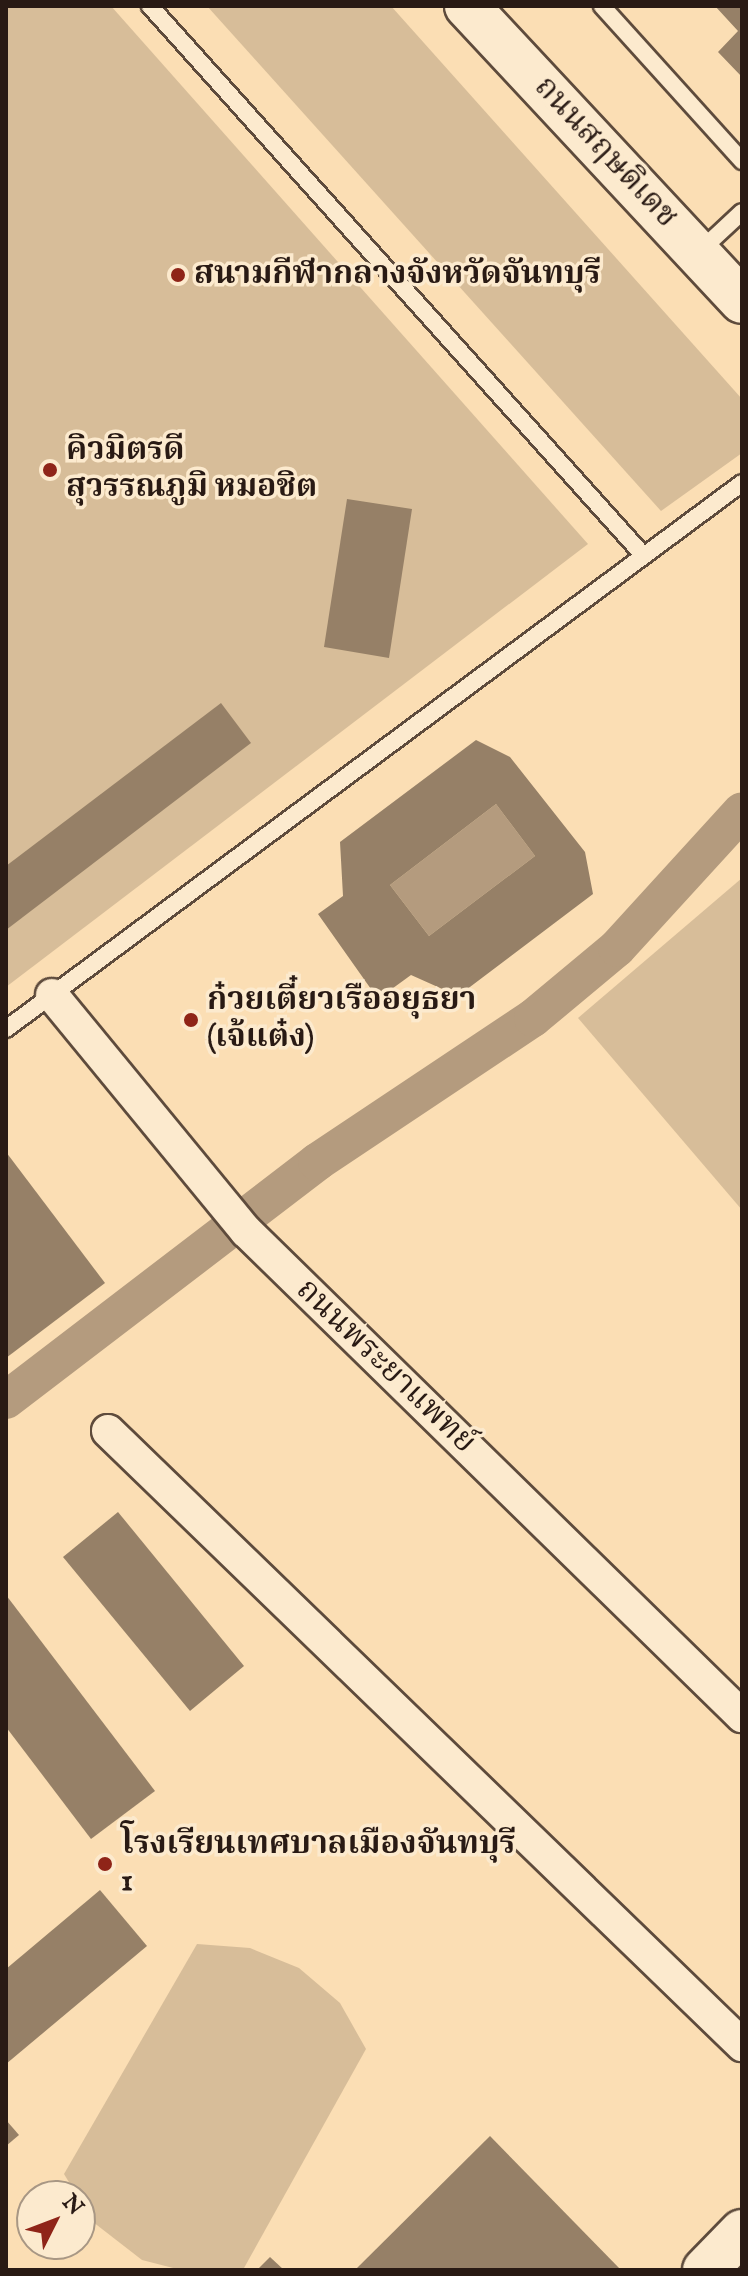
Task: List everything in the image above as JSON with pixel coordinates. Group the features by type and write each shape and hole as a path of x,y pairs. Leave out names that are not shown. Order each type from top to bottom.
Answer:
{"street":[{"name":"ถนนสฤษดิเดช","path":"467,6 742,301"},
{"name":"ถนนพระยาแพทย์","path":"52,995 238,1221 742,1716"},
{"path":"108,1431 742,2045"},
{"path":"705,2270 742,2232"}],"lane":[{"path":"150,6 644,556"},
{"path":"602,6 742,161"},
{"path":"698,253 742,212"},
{"path":"6,1029 742,483"}],"shaded area":[{"name":"สนามกีฬากลางจังหวัดจันทบุรี","path":"6,6 111,6 588,544 6,987"},
{"path":"207,6 391,6 742,399 742,453 661,511"},
{"path":"496,804 535,856 429,936 390,885"},
{"path":"742,878 742,1210 578,1018"},
{"path":"197,1944 250,1948 299,1968 340,2003 366,2049 244,2268 181,2270 142,2260 96,2224 96,2180 68,2180 64,2174"}],"building":[{"path":"715,6 742,6 742,77 718,52 738,31"},
{"path":"347,499 412,509 389,658 324,647"},
{"path":"221,703 251,743 6,930 6,866"},
{"path":"476,740 510,757 585,852 593,894 458,996 411,975 378,999 318,914 343,896 340,842","holes":["496,804 535,856 429,936 390,885"]},
{"path":"6,1152 105,1283 6,1358"},
{"path":"118,1512 244,1666 190,1711 63,1557"},
{"path":"6,1595 155,1791 91,1839 6,1727"},
{"path":"100,1890 147,1946 6,2064 6,1969"},
{"path":"6,2120 19,2135 6,2146"},
{"path":"490,2136 621,2270 355,2270"},
{"path":"270,2257 284,2270 257,2270"}],"waterway":[{"path":"6,1400 317,1162 533,1018 617,948 742,811"}],"place":[{"name":"สนามกีฬากลางจังหวัดจันทบุรี","path":"178,275"},
{"name":"คิวมิตรดี สุวรรณภูมิ หมอชิต","path":"50,470"},
{"name":"ก๋วยเตี๋ยวเรืออยุธยา (เจ้แต๋ง)","path":"191,1020"},
{"name":"โรงเรียนเทศบาลเมืองจันทบุรี 1","path":"105,1864"}]}
